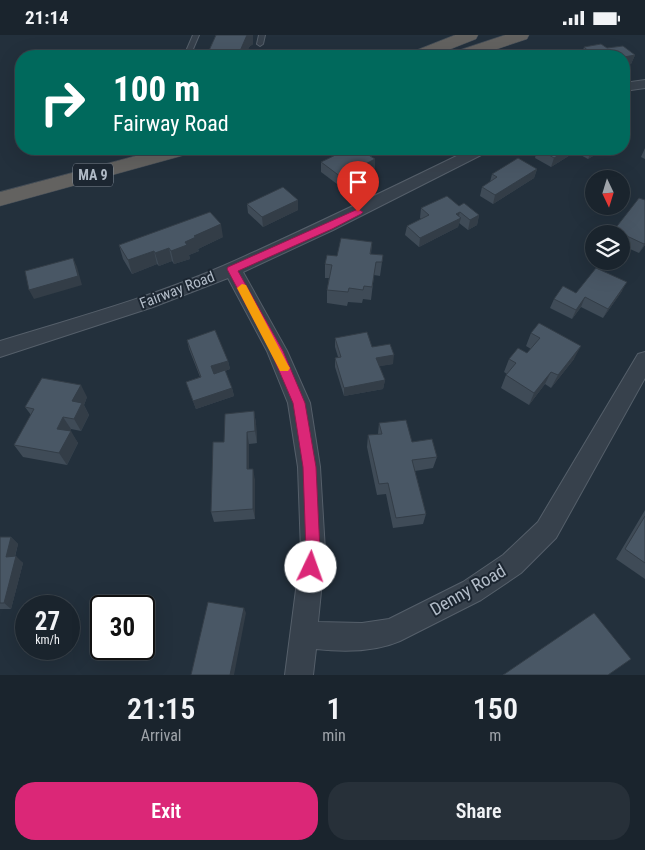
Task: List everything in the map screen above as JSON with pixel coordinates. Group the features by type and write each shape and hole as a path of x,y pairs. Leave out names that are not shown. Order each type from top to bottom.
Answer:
{"highway":[{"path":"433,50 470,35"},
{"path":"477,50 521,35"},
{"name":"MA 9","path":"0,184 111,155"},
{"name":"MA 9","path":"0,199 163,155"}],"street":[{"path":"630,86 645,84"},
{"name":"Fairway Road","path":"0,349 145,303 232,269 329,227 470,155"},
{"path":"232,269 277,351 299,403 309,467 313,551 299,675"},
{"name":"Denny Road","path":"304,634 348,637 391,631 472,591 512,564 548,530 592,449 645,360"}],"lane":[{"path":"190,50 196,35"},
{"path":"260,44 262,35"}],"building":[{"path":"216,35 247,35 240,50 209,50"},
{"path":"601,44 607,48 623,46 628,50 587,50 584,47"},
{"path":"336,155 368,155 375,159 341,177 321,162"},
{"path":"518,158 537,169 495,195 482,187 497,177 492,174"},
{"path":"283,187 298,200 262,217 247,204"},
{"path":"447,196 459,206 464,203 479,215 470,220 460,212 456,214 461,218 420,238 407,226 429,215 421,208"},
{"path":"639,198 645,200 644,244 630,237 630,225 618,225 626,215 630,215 630,210"},
{"path":"210,212 221,224 194,236 196,237 185,242 187,245 171,251 169,248 155,253 154,251 128,260 119,245"},
{"path":"341,238 372,242 370,254 383,255 382,262 376,262 372,287 364,286 363,290 349,288 348,292 327,290 332,265 325,264 327,255 337,256"},
{"path":"73,258 78,276 29,290 25,271"},
{"path":"594,270 600,270 627,282 608,309 585,297 576,310 554,299 563,286 576,293"},
{"path":"539,323 581,346 558,375 551,372 534,393 506,375 516,363 509,359 518,348 527,353 540,338 531,333"},
{"path":"215,330 228,361 211,366 214,374 225,370 232,388 193,401 186,382 201,377 187,340"},
{"path":"367,332 372,347 390,344 394,355 376,358 385,380 344,388 335,358 341,357 335,338"},
{"path":"42,378 81,385 72,401 82,403 74,419 63,417 57,429 71,431 59,453 14,445 34,409 25,407"},
{"path":"254,411 255,431 247,432 247,469 253,469 253,509 211,512 213,442 224,442 225,414"},
{"path":"406,420 412,442 432,439 437,457 412,460 426,514 396,518 388,483 379,484 368,435 382,434 379,423"},
{"path":"645,516 645,563 625,549"},
{"path":"0,537 11,537 6,557 16,556 4,603 0,603"},
{"path":"208,602 244,608 230,675 191,675"},
{"path":"594,613 631,659 608,675 503,675"}],"slow traffic":[{"path":"242,288 277,351 284,368"}],"route":[{"path":"311,567 313,551 309,467 299,403 277,351 232,269 329,227 358,212"}]}
